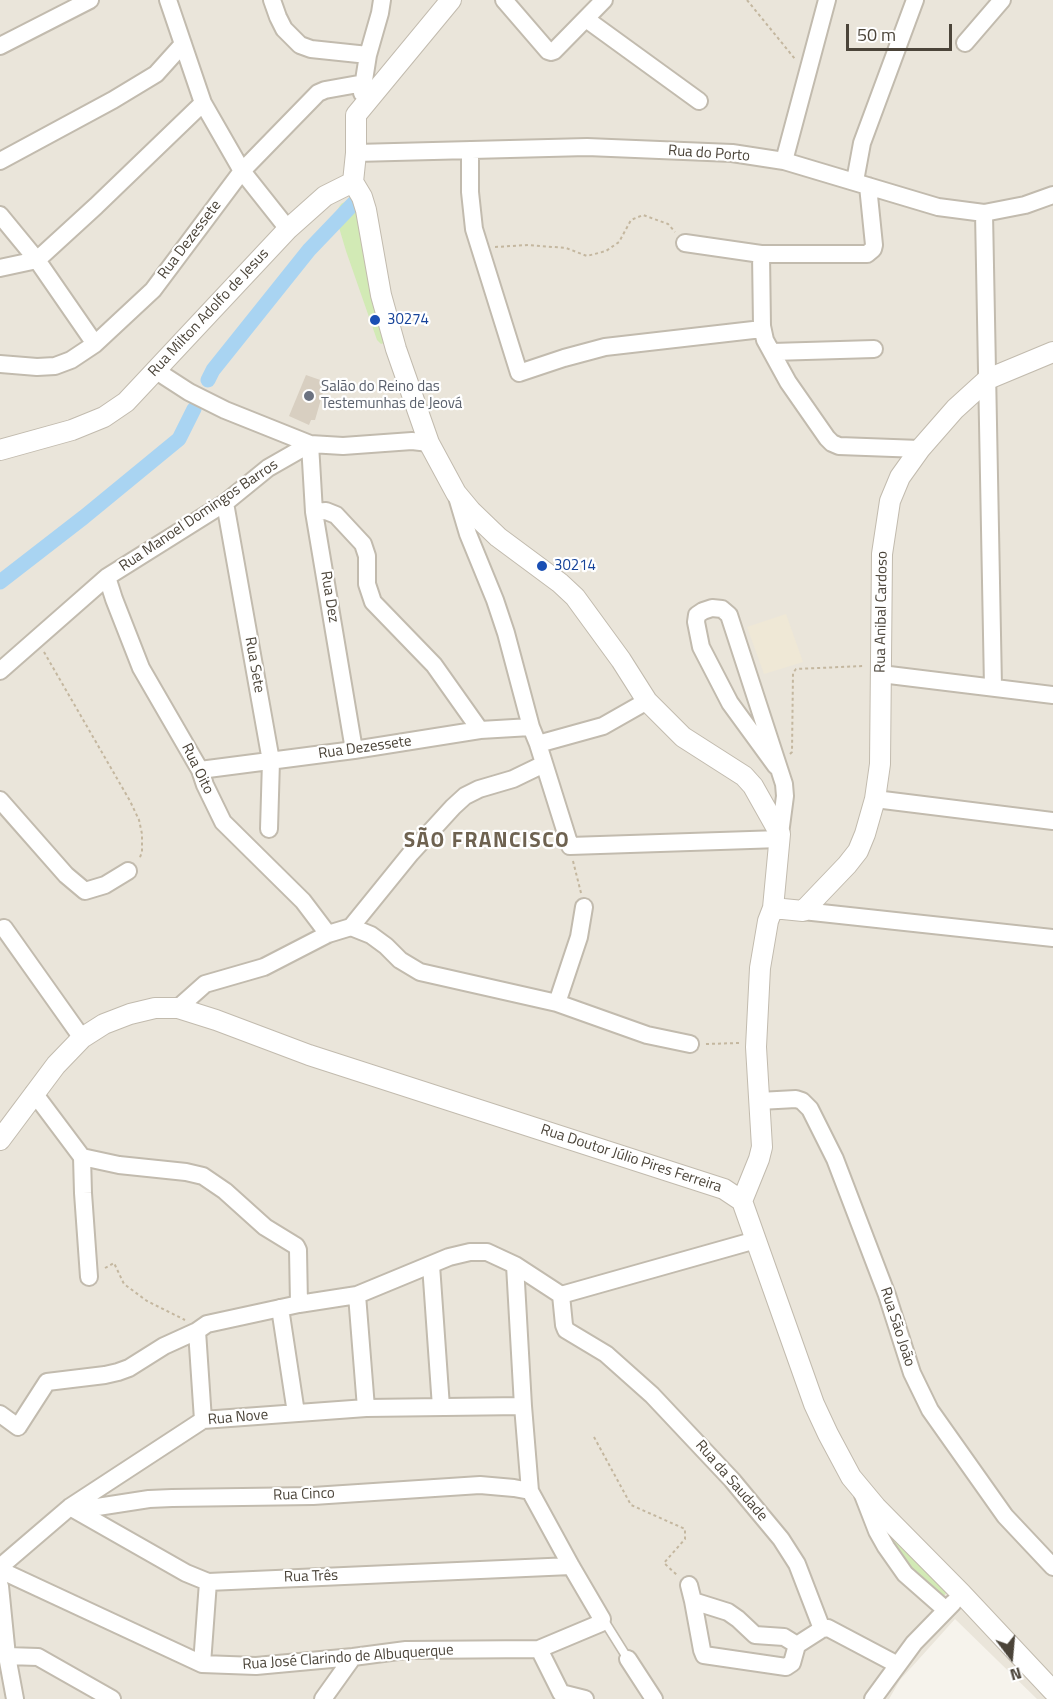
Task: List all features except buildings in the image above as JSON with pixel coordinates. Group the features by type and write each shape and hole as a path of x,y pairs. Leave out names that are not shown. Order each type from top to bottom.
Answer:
{"street":[{"path":"0,46 90,0"},
{"path":"168,0 203,103 242,171 288,229"},
{"path":"272,0 284,29 300,45 311,49 368,55"},
{"path":"382,0 356,115 353,182 362,197 384,306 396,349 429,443 456,493 471,511 498,537 561,583 575,597 621,660 647,701 683,737 744,776 753,786 780,836"},
{"path":"356,115 451,0"},
{"path":"504,0 551,52 604,0"},
{"path":"784,160 827,0"},
{"path":"685,243 761,254 867,254 873,249 861,184 862,143 915,0"},
{"path":"965,43 1002,0"},
{"path":"586,19 699,101"},
{"path":"0,161 156,74 183,44"},
{"name":"Rua Dezessete","path":"0,364 55,366 71,360 95,344 153,290 242,171 318,93 364,83"},
{"path":"0,268 37,260 203,103"},
{"name":"Rua do Porto","path":"356,153 587,147 732,153 784,160 938,207 984,213 1025,205 1053,195"},
{"path":"470,150 470,192 474,229 519,373 605,347 762,329"},
{"name":"Rua Milton Adolfo de Jesus","path":"0,450 72,430 104,417 126,402 288,229 325,196 353,182"},
{"path":"984,213 993,687"},
{"path":"0,215 37,260 95,344"},
{"path":"761,254 762,329 765,340 788,382 826,438 839,446 920,449"},
{"path":"772,352 874,349"},
{"name":"Rua Anibal Cardoso","path":"802,911 858,851 875,799 880,764 882,554 890,501 900,477 920,449 955,409 988,379 1053,352"},
{"path":"155,370 189,392 225,410 310,444 343,446 412,441 429,443"},
{"name":"Rua Manoel Domingos Barros","path":"0,671 107,577 225,503 268,468 310,444"},
{"name":"Rua Dez","path":"310,444 314,512 354,750"},
{"path":"456,493 468,534 506,633 531,727 570,846 780,836"},
{"name":"Rua Sete","path":"225,503 271,761 269,829"},
{"path":"314,512 326,511 336,515 363,544 369,595 372,602 434,665 480,730"},
{"name":"Rua Oito","path":"107,577 141,668 200,770 224,822 303,902 328,934"},
{"path":"776,766 730,703 701,647 696,622 697,615 703,611 712,608 722,609 729,615 776,766 784,784 785,796 772,908 760,968 756,1047 762,1146 742,1201 814,1404 851,1477 862,1492 1053,1690"},
{"path":"881,674 1053,695"},
{"path":"538,744 603,726 647,701"},
{"name":"Rua Dezessete","path":"200,770 354,750 480,730 531,727"},
{"path":"178,1008 205,984 264,967 328,934 351,927 411,853 465,796 479,789 502,784 544,764"},
{"path":"875,799 1053,821"},
{"path":"0,800 79,888 85,891 105,885 128,871"},
{"path":"557,1003 579,937 584,907"},
{"path":"772,908 1053,938"},
{"path":"351,927 371,935 405,964 420,972 557,1003 647,1035 690,1044"},
{"path":"4,928 82,1038"},
{"name":"Rua Doutor Júlio Pires Ferreira","path":"0,1140 56,1065 82,1038 104,1024 130,1014 155,1008 178,1008 309,1055 724,1188 742,1201"},
{"path":"34,1093 82,1157 82,1193 89,1277"},
{"name":"Rua São João","path":"759,1101 796,1099 802,1101 810,1109 834,1159 887,1295 912,1373 930,1410 1005,1516 1053,1567"},
{"path":"82,1157 119,1165 203,1176 225,1191 265,1227 296,1246 299,1304"},
{"path":"0,1414 18,1426 47,1382 118,1372 207,1324 299,1304 357,1295 449,1257 470,1252 487,1252 515,1265 561,1295 756,1240"},
{"path":"431,1264 441,1407"},
{"path":"515,1265 530,1491 602,1620"},
{"path":"357,1295 366,1408"},
{"name":"Rua da Saudade","path":"561,1295 566,1330 606,1354 652,1395 732,1480 781,1539 797,1564 822,1629"},
{"path":"280,1308 296,1413"},
{"path":"199,1330 202,1420"},
{"name":"Rua Nove","path":"0,1568 74,1508 202,1420 366,1408 523,1406"},
{"name":"Rua Cinco","path":"74,1508 149,1499 313,1496 480,1485 530,1491"},
{"path":"862,1492 877,1531 905,1574 946,1610"},
{"name":"Rua Três","path":"74,1508 186,1573 208,1582 571,1566"},
{"name":"Rua José Clarindo de Albuquerque","path":"0,1568 202,1664 256,1666 353,1658 406,1650 538,1649 601,1623 602,1620"},
{"path":"202,1664 208,1582"},
{"path":"0,1586 7,1656 15,1699"},
{"path":"691,1593 728,1612 755,1635 784,1637 797,1645"},
{"path":"691,1593 704,1655 786,1667 792,1663 797,1645 822,1629 828,1628 898,1665"},
{"path":"874,1699 914,1643 962,1594"},
{"path":"538,1649 557,1696 585,1699"},
{"path":"7,1656 38,1657 112,1699"},
{"path":"323,1699 353,1658"},
{"path":"628,1659 654,1699"}],"lane":[{"path":"602,1620 628,1659"}],"path":[{"path":"747,0 807,72"},
{"path":"479,247 528,245 566,248 587,256 606,251 619,242 631,220 644,215 668,224 685,243"},
{"path":"37,639 139,820 142,852 139,860 128,871"},
{"path":"776,766 792,752 794,673 796,669 872,666 881,674"},
{"path":"570,846 584,907"},
{"path":"690,1044 742,1043 756,1047"},
{"path":"89,1277 114,1263 124,1284 147,1301 199,1330"},
{"path":"594,1437 631,1505 685,1529 685,1539 664,1563 691,1593"}],"shaded area":[{"path":"0,0 1053,0 1053,1699 1037,1699 955,1619 900,1680 889,1699 0,1699"},
{"path":"786,614 803,662 764,674 747,627"}],"green space":[{"path":"348,200 358,203 387,342 381,344 377,340 335,214 341,204"},
{"path":"842,1475 949,1589 937,1605 900,1575"}],"waterway":[{"path":"208,380 213,370 309,250 354,203"},
{"path":"0,582 179,439 194,409"}],"place":[{"name":"30274","path":"375,320"},
{"name":"Salão do Reino das Testemunhas de Jeová","path":"309,396"},
{"name":"30214","path":"542,566"}],"district":[{"name":"SÃO FRANCISCO","path":"487,842"}]}
